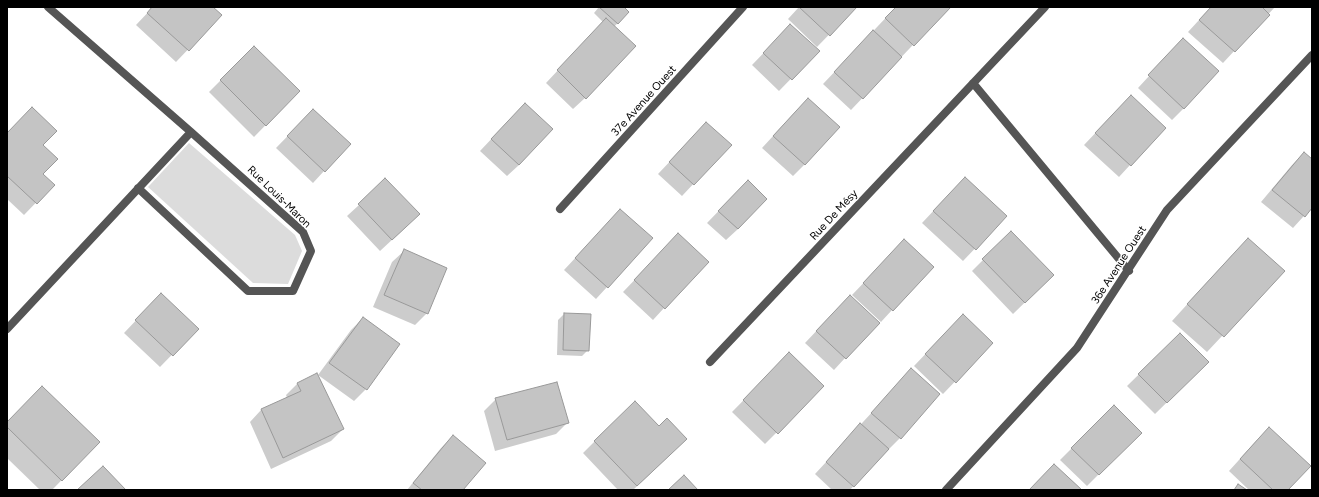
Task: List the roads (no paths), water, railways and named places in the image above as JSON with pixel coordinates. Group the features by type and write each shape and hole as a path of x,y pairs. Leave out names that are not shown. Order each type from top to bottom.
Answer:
{"street":[{"name":"Rue Louis-Maron","path":"48,7 303,232 312,251 293,291 248,291 138,188"},
{"name":"37e Avenue Ouest","path":"560,209 743,7"},
{"name":"Rue De Mésy","path":"710,362 1045,7"},
{"name":"36e Avenue Ouest","path":"946,490 1077,348 1129,271 1167,210 1312,55"},
{"path":"973,83 1129,271"},
{"path":"7,329 191,132"}]}
